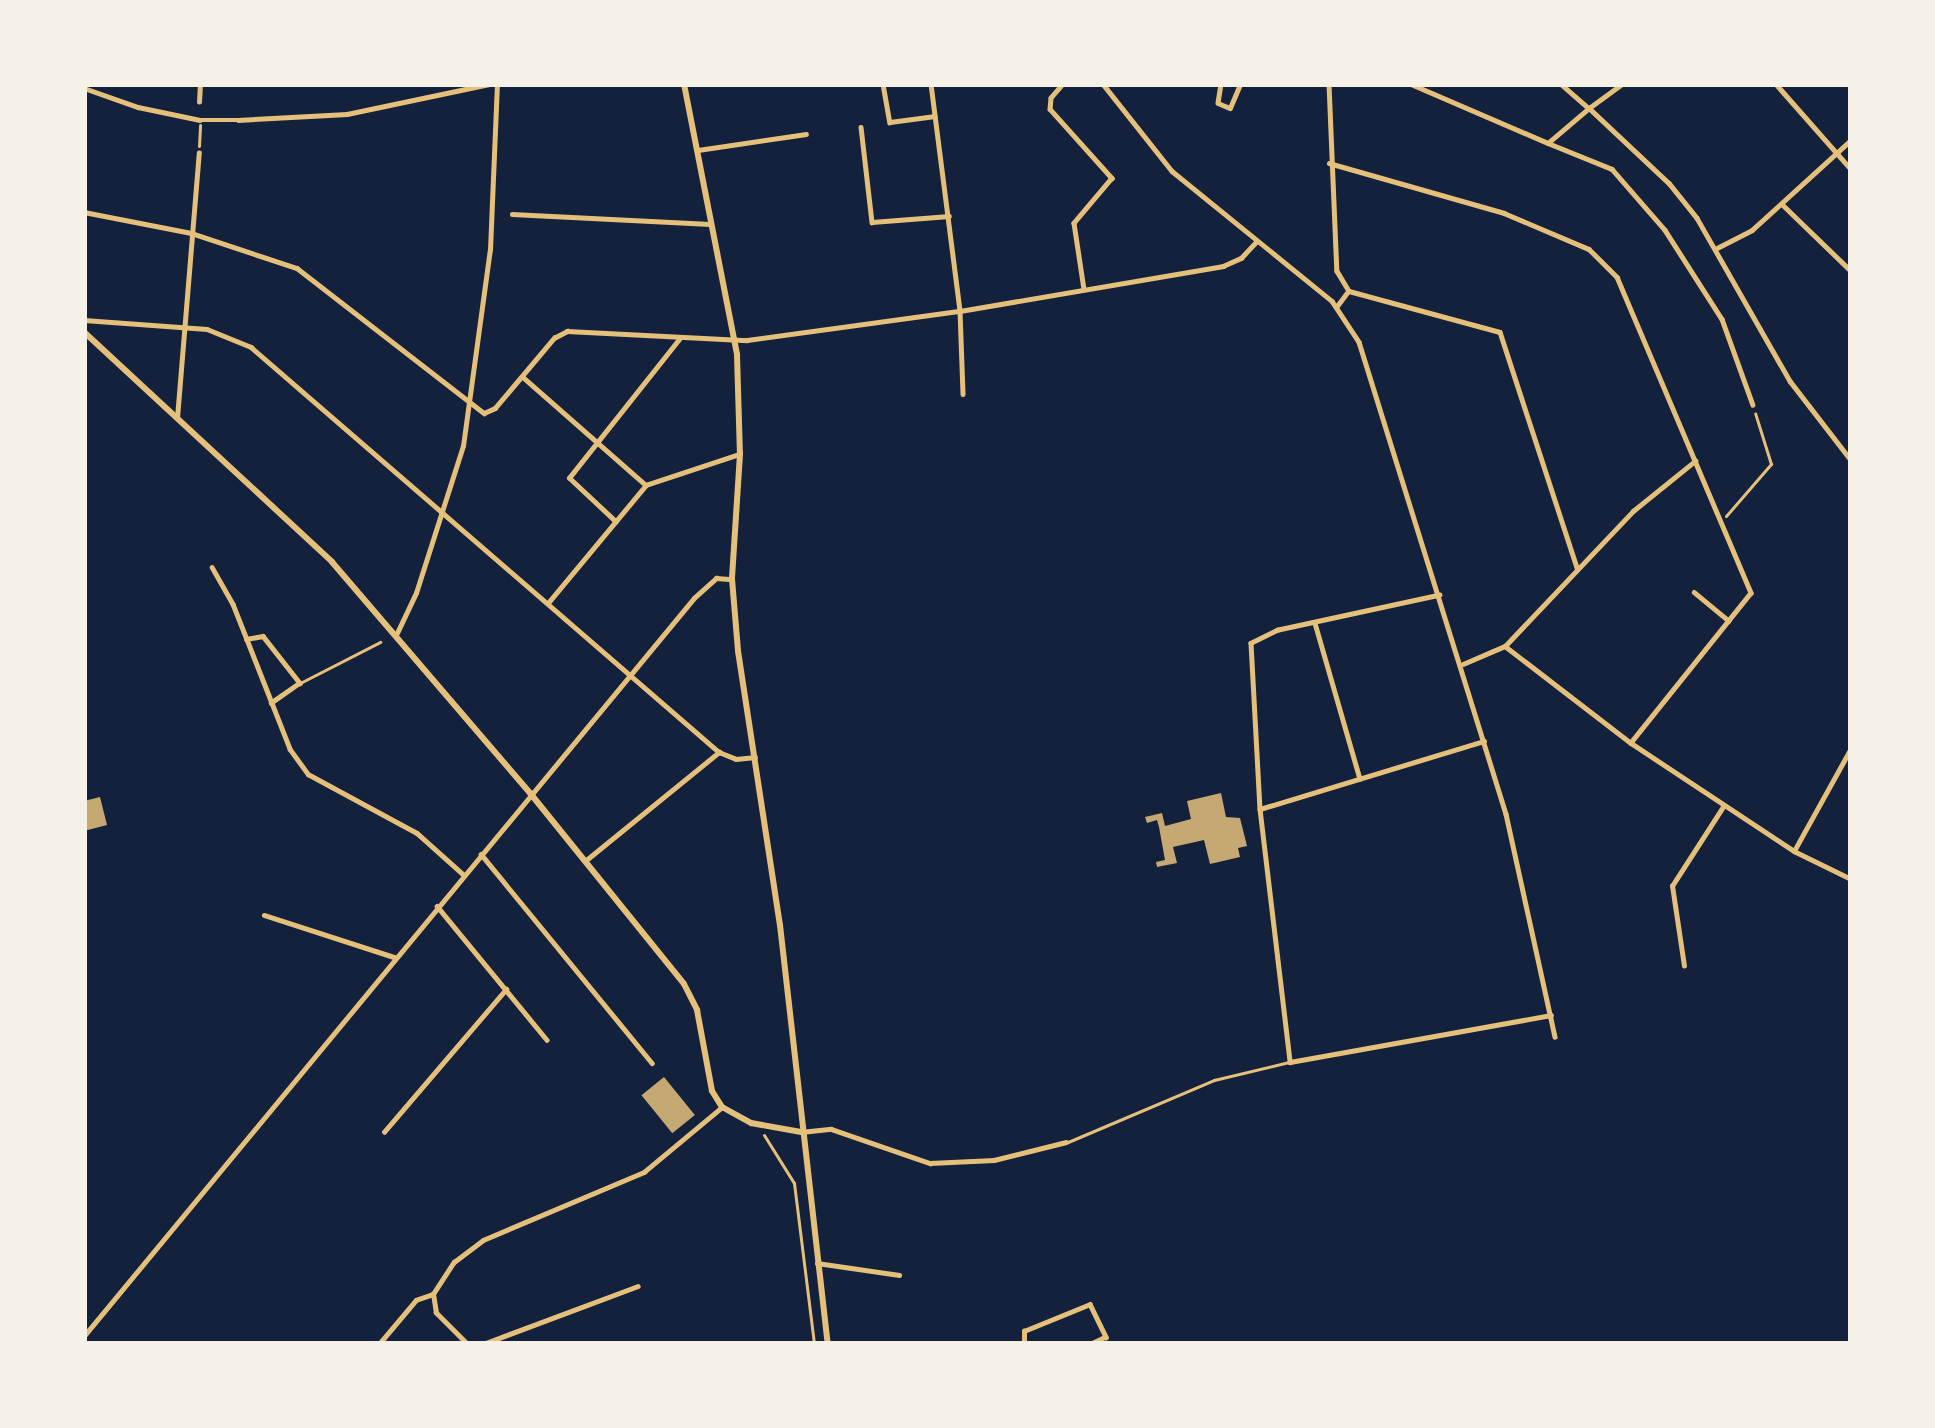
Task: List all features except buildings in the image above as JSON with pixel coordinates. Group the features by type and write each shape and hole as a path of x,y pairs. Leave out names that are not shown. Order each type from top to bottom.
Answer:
{"street":[{"path":"199,102 200,84"},
{"path":"84,88 200,120 347,114 493,84 490,250 463,446 416,593 397,633"},
{"path":"684,84 734,341 740,454 732,579 780,925 828,1344"},
{"path":"883,84 890,122 936,116"},
{"path":"931,84 960,311 963,394"},
{"path":"1063,84 1049,109 1112,178 1074,223 1084,289"},
{"path":"1103,84 1172,171 1337,307 1362,349 1463,664 1526,887 1555,1037"},
{"path":"1221,84 1218,103 1230,108 1240,84"},
{"path":"1329,84 1337,271 1349,292 1500,332 1577,568"},
{"path":"1411,84 1612,170 1665,230 1722,319 1753,405"},
{"path":"1561,84 1669,183 1717,248 1790,381 1851,460"},
{"path":"1548,143 1622,84"},
{"path":"1775,84 1851,169"},
{"path":"861,127 872,223 949,216"},
{"path":"698,149 806,134"},
{"path":"1717,248 1783,205 1851,140"},
{"path":"176,418 199,153"},
{"path":"1329,163 1504,214 1589,249 1618,277 1751,593 1631,742"},
{"path":"1783,205 1851,271"},
{"path":"84,212 191,233 312,275 470,403 490,412 567,331 734,341 960,311 1222,266 1255,243"},
{"path":"512,214 711,224"},
{"path":"1337,307 1349,292"},
{"path":"84,320 184,326 232,336 251,347 719,752 736,759 755,757"},
{"path":"84,332 332,562 530,793 692,997 712,1090 722,1107 752,1123 801,1132 831,1130 909,1159 945,1163 994,1160 1066,1142"},
{"path":"616,522 569,478 680,338"},
{"path":"521,376 646,485"},
{"path":"548,604 646,485 740,454"},
{"path":"1463,664 1505,646 1633,511 1695,460"},
{"path":"212,567 290,748 314,780 417,833 463,874"},
{"path":"84,1340 394,957 704,586 716,578 732,579"},
{"path":"1694,592 1729,620"},
{"path":"1440,595 1315,622 1251,643 1260,809 1290,1062 1551,1015"},
{"path":"1315,622 1360,779"},
{"path":"246,639 262,636 300,682 271,703"},
{"path":"1505,646 1631,742 1724,805 1849,878"},
{"path":"1260,809 1484,741"},
{"path":"1794,850 1851,748"},
{"path":"585,861 719,752"},
{"path":"1684,965 1672,886 1724,805"},
{"path":"481,854 652,1063"},
{"path":"436,906 547,1040"},
{"path":"264,915 394,957"},
{"path":"384,1132 506,989"},
{"path":"379,1344 416,1300 433,1294 454,1262 483,1240 644,1172 722,1107"},
{"path":"818,1263 898,1275"},
{"path":"483,1344 638,1286"},
{"path":"433,1294 436,1313 467,1344"},
{"path":"1024,1344 1024,1331 1090,1304 1106,1336 1091,1344"}],"lane":[{"path":"300,682 380,642"},
{"path":"1066,1142 1201,1085 1290,1062"}],"path":[{"path":"199,153 200,120"},
{"path":"1721,521 1771,464 1753,405"},
{"path":"763,1137 794,1183 814,1344"}]}
